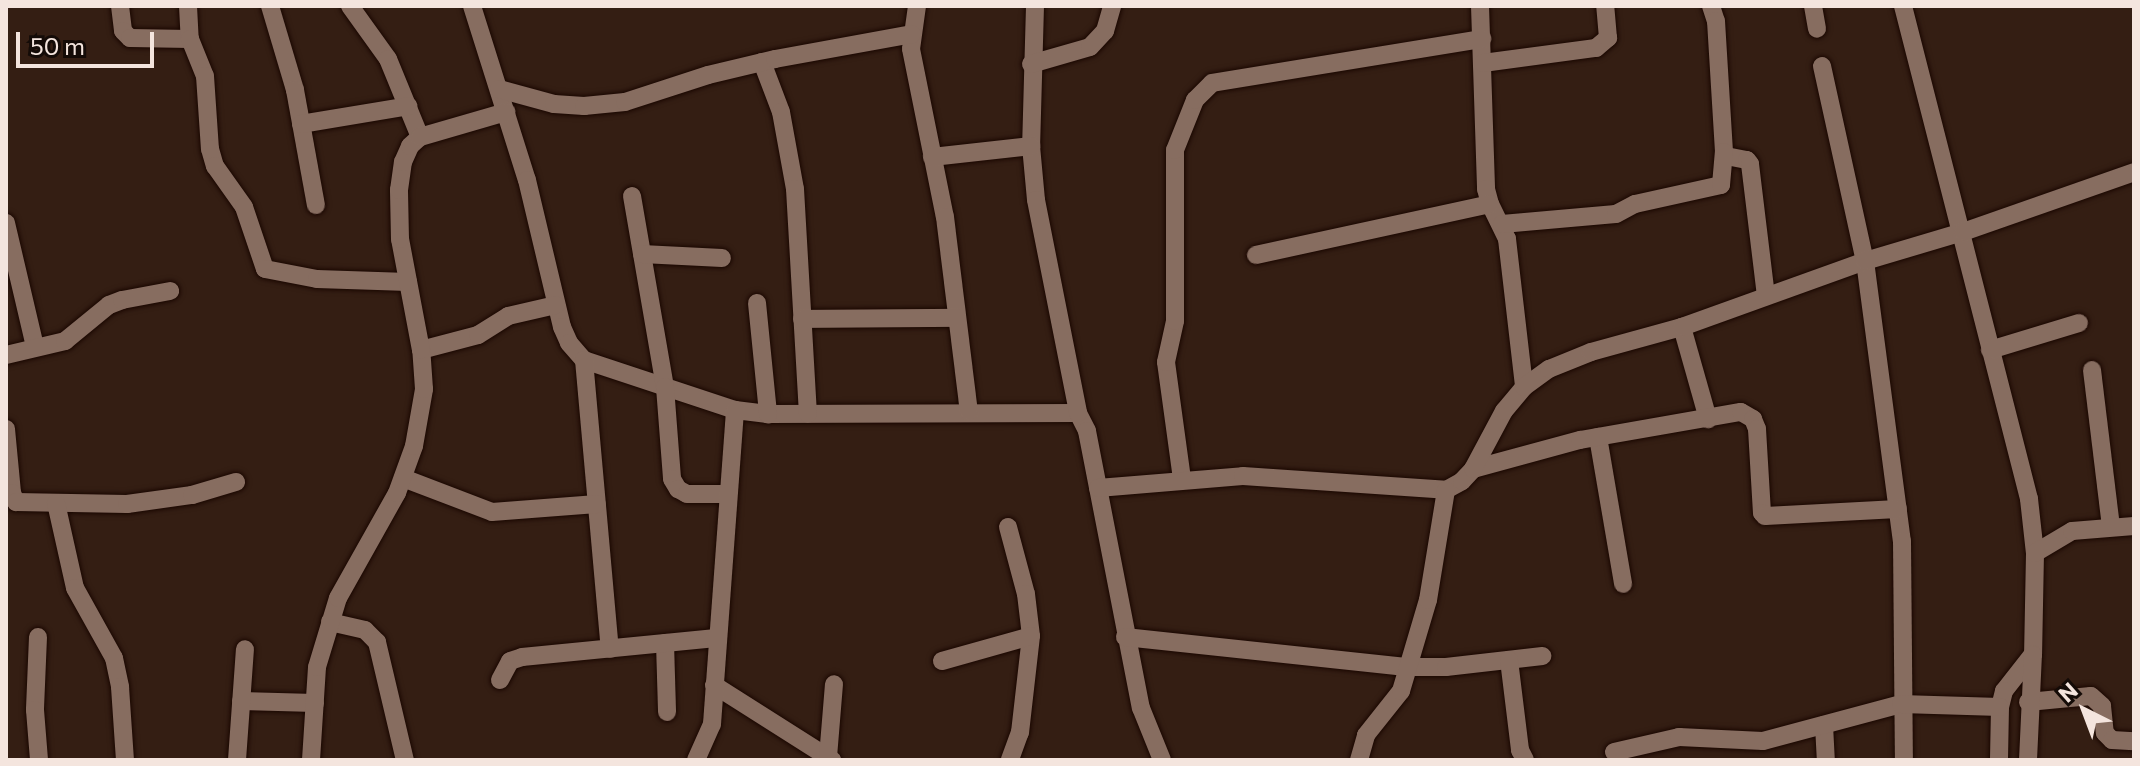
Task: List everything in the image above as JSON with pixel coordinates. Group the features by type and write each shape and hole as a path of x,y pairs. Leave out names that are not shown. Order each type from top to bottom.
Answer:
{"street":[{"path":"120,6 123,31 130,38 190,39"},
{"path":"188,6 190,39 205,76 210,149 215,166 244,207 265,269 317,279 408,282"},
{"path":"270,6 282,37 316,205"},
{"path":"350,6 388,59 420,137"},
{"path":"473,6 541,231 556,305 569,343 584,360 735,410 768,414 1078,413"},
{"path":"917,6 912,34 913,64 949,244 969,412"},
{"path":"1035,6 1031,146 1036,200 1078,413 1087,431 1125,637 1141,708 1162,760"},
{"path":"1031,64 1090,47 1105,31 1112,6"},
{"path":"1480,6 1490,204 1502,224 1512,266 1524,387"},
{"path":"1483,63 1596,48 1608,38 1605,6"},
{"path":"1502,224 1616,214 1635,204 1721,185 1724,152 1716,21 1711,6"},
{"path":"1813,6 1817,29"},
{"path":"1903,6 2029,499 2035,553 2028,760"},
{"path":"499,89 554,104 584,106 625,102 762,62 912,34"},
{"path":"1182,479 1166,362 1175,321 1175,150 1195,100 1212,83 1482,39"},
{"path":"762,62 781,112 795,189 808,414"},
{"path":"1822,66 1865,261 1898,509 1905,569 1901,704 1904,760"},
{"path":"301,124 408,106"},
{"path":"311,760 317,667 330,622 338,598 403,478 414,446 424,389 421,350 400,239 399,190 403,162 410,146 420,137 506,112"},
{"path":"932,157 1031,146"},
{"path":"1724,152 1726,156 1747,160 1750,164 1766,296"},
{"path":"1098,488 1182,479 1274,477 1446,490 1462,481 1473,469 1504,411 1524,387 1549,369 1591,352 1682,327 1865,261 1963,232 2134,172"},
{"path":"632,196 665,387 672,479 678,489 687,494 728,494"},
{"path":"1256,255 1490,204"},
{"path":"6,223 35,347"},
{"path":"642,254 722,258"},
{"path":"6,355 65,341 109,305 170,291"},
{"path":"757,303 768,414"},
{"path":"421,350 478,335 508,316 556,305"},
{"path":"802,319 957,318"},
{"path":"1990,350 2079,323"},
{"path":"1682,327 1708,419"},
{"path":"584,360 610,649"},
{"path":"2092,370 2111,527"},
{"path":"696,760 712,724 735,410"},
{"path":"1473,469 1598,437 1741,412 1753,419 1762,513 1765,516 1898,509"},
{"path":"6,429 13,498 21,502 154,501 236,482"},
{"path":"1598,437 1623,584"},
{"path":"403,478 492,512 597,504"},
{"path":"1359,760 1366,735 1401,691 1438,554 1446,490"},
{"path":"56,503 75,588 114,658 125,760"},
{"path":"2035,553 2072,531 2134,526"},
{"path":"1008,527 1026,594 1031,636 1020,732 1010,760"},
{"path":"330,622 365,630 377,642 405,760"},
{"path":"942,661 1031,636"},
{"path":"38,637 35,710 39,760"},
{"path":"1125,637 1408,667 1542,656"},
{"path":"500,680 510,661 716,638"},
{"path":"665,643 667,712"},
{"path":"237,760 245,649"},
{"path":"1999,760 2000,707 2011,679 2030,658"},
{"path":"1509,660 1525,760"},
{"path":"714,685 830,759 834,684"},
{"path":"2028,702 2091,696 2102,706 2105,733 2112,740 2134,741"},
{"path":"241,701 315,703"},
{"path":"1614,752 1679,737 1763,741 1901,704 2000,707"},
{"path":"1824,725 1826,760"}]}
